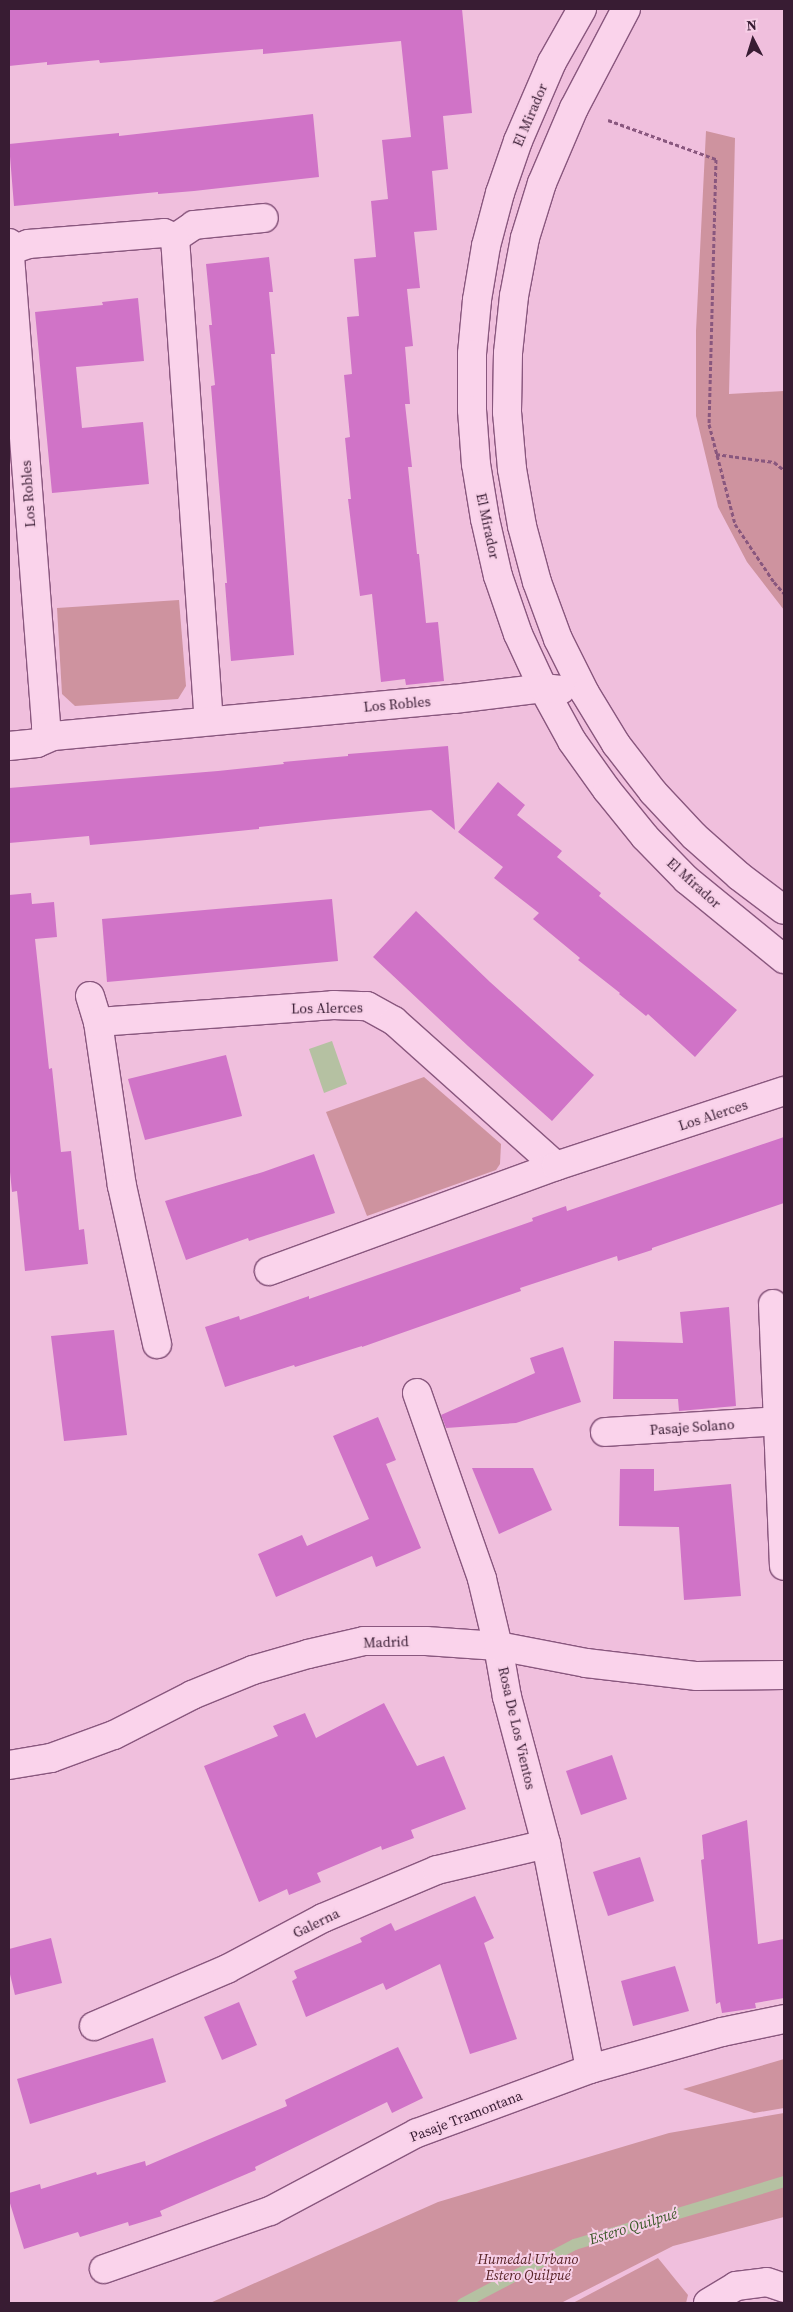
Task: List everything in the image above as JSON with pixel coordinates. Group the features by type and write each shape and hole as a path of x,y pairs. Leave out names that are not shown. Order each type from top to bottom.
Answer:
{"street":[{"name":"El Mirador","path":"582,9 552,62 518,141 500,193 486,246 477,300 472,354 472,419 484,518 501,584 518,634 543,688 577,748 607,790 645,837 687,880 784,959"},
{"path":"626,9 574,108 542,183 525,238 514,296 508,353 507,412 512,469 520,517 537,582 558,639 585,693 616,744 653,792 694,836 739,876 784,910"},
{"path":"209,721 175,238 194,225 264,218"},
{"name":"Los Robles","path":"53,736 46,727 10,246 164,233 175,238"},
{"name":"Los Robles","path":"9,746 36,743 53,736 454,699 543,688 585,693"},
{"path":"90,996 98,1022 122,1186 156,1344"},
{"name":"Los Alerces","path":"98,1022 333,1005 367,1006 394,1021 556,1166"},
{"name":"Los Alerces","path":"269,1271 556,1166 784,1091"},
{"path":"773,1304 784,1566"},
{"name":"Rosa De Los Vientos","path":"417,1393 482,1579 498,1646 507,1697 546,1844 590,2069"},
{"name":"Pasaje Solano","path":"605,1432 779,1421"},
{"name":"Madrid","path":"9,1765 51,1758 114,1735 192,1695 253,1670 308,1654 364,1642 426,1641 498,1646 586,1663 697,1676 784,1674"},
{"name":"Galerna","path":"94,2026 227,1969 323,1918 437,1870 546,1844"},
{"name":"Pasaje Tramontana","path":"104,2268 270,2211 417,2133 590,2069 722,2032 784,2019"},
{"path":"708,2303 736,2286 767,2282 784,2288"}],"path":[{"path":"574,108 716,159 709,424 734,524 774,582 784,593"},
{"path":"716,454 774,462 784,470"}],"green space":[{"path":"706,131 735,138 729,394 784,391 784,610 747,562 718,507 696,416 696,331"},
{"path":"179,600 186,686 178,699 75,706 62,694 57,608"},
{"path":"424,1077 501,1144 500,1164 496,1170 367,1216 326,1112"},
{"path":"784,2059 784,2108 754,2113 683,2089"},
{"name":"Humedal Urbano Estero Quilpué","path":"784,2113 784,2217 673,2246 561,2303 210,2303 438,2202 669,2133"},
{"path":"658,2258 688,2295 686,2303 573,2303"}],"shaded area":[{"path":"332,1041 347,1084 324,1093 309,1049"}],"building":[{"path":"9,9 462,9 472,113 443,116 448,169 432,171 437,230 414,232 420,288 407,289 413,346 405,347 410,404 405,404 412,467 408,467 417,554 419,554 426,623 438,622 444,681 406,685 405,679 381,682 372,594 360,596 348,499 351,499 345,438 350,437 344,375 352,374 347,317 359,316 354,259 376,257 371,201 388,199 382,140 411,137 401,41 263,54 263,49 100,63 99,60 47,65 47,62 9,66"},
{"path":"313,114 319,177 194,191 158,194 158,192 14,206 9,144 119,133 119,136"},
{"path":"269,257 273,292 269,292 275,354 271,354 294,655 231,661 225,583 227,583 211,386 215,385 209,325 212,325 206,264"},
{"path":"138,298 144,361 76,367 82,428 143,422 149,484 52,493 35,312 103,305 102,302"},
{"path":"448,746 455,830 431,810 90,845 89,836 9,843 9,788 218,771 348,756 348,754"},
{"path":"498,782 525,805 517,815 562,851 557,857 601,893 599,896 737,1010 695,1057 648,1014 646,1016 619,994 533,919 539,913 494,878 503,867 458,832"},
{"path":"31,893 32,904 54,902 57,937 35,939 49,1069 52,1068 61,1152 71,1151 79,1230 84,1229 88,1264 25,1271 17,1191 12,1192 9,1162 9,895"},
{"path":"332,899 338,961 107,982 102,919"},
{"path":"416,911 490,982 594,1075 552,1121 373,957"},
{"path":"226,1055 242,1116 145,1140 128,1079"},
{"path":"784,1137 784,1203 618,1261 617,1256 520,1288 521,1291 362,1347 295,1367 294,1365 225,1387 205,1327 239,1316 240,1320 309,1296 309,1299 533,1221 532,1218 566,1206 567,1211"},
{"path":"314,1154 335,1213 249,1241 248,1238 186,1260 165,1201 263,1172"},
{"path":"729,1307 736,1406 679,1411 678,1399 613,1399 614,1341 683,1343 680,1312"},
{"path":"114,1330 127,1435 64,1441 51,1336"},
{"path":"563,1347 581,1402 516,1423 446,1428 441,1415 535,1373 530,1358"},
{"path":"378,1417 396,1460 386,1464 421,1548 376,1567 372,1556 276,1597 258,1554 302,1535 307,1546 369,1519 333,1436"},
{"path":"472,1468 533,1468 552,1510 499,1534"},
{"path":"620,1469 654,1469 654,1491 731,1484 741,1596 684,1600 679,1527 619,1526"},
{"path":"384,1703 417,1766 444,1756 466,1809 411,1830 414,1838 382,1850 381,1846 317,1873 321,1882 289,1895 287,1889 259,1902 204,1766 278,1736 273,1726 305,1713 316,1738"},
{"path":"612,1755 627,1799 581,1815 566,1771"},
{"path":"747,1820 758,1944 784,1939 784,1998 755,2003 756,2008 722,2013 720,2002 716,2004 701,1860 704,1859 702,1835"},
{"path":"640,1857 654,1901 608,1916 593,1872"},
{"path":"475,1896 494,1938 484,1943 517,2039 470,2054 440,1964 386,1990 383,1983 306,2017 292,1981 297,1978 294,1971 362,1942 360,1938 391,1923 395,1931"},
{"path":"51,1938 62,1983 15,1995 9,1970 9,1949"},
{"path":"675,1966 689,2011 633,2026 621,1981"},
{"path":"239,2002 257,2045 222,2060 204,2017"},
{"path":"153,2038 166,2082 30,2124 17,2079"},
{"path":"398,2047 423,2098 392,2113 387,2102 255,2167 256,2170 160,2211 162,2216 129,2226 128,2222 80,2237 78,2232 24,2249 9,2200 9,2193 40,2184 41,2189 96,2172 97,2175 145,2161 146,2166 287,2106 285,2100"}],"waterway":[{"name":"Estero Quilpué","path":"462,2303 574,2244 784,2181"}]}
